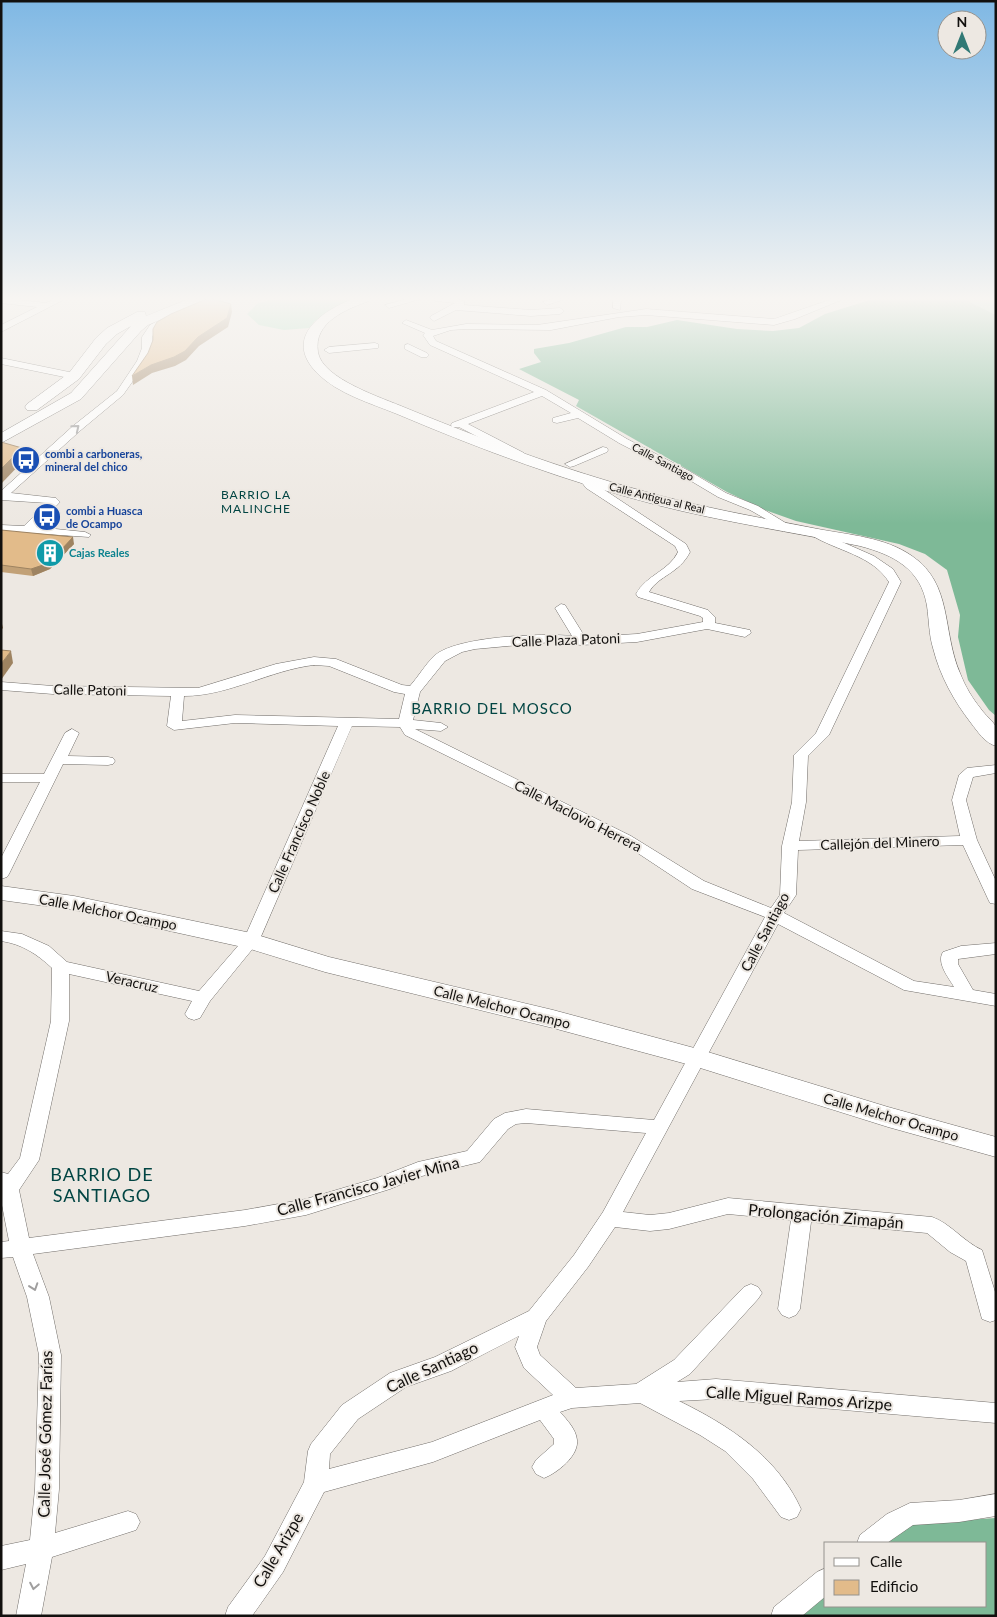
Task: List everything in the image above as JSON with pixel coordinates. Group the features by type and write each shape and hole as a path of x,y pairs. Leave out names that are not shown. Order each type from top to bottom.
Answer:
{"main road":[{"path":"1,424 42,401 76,373"},
{"path":"1,439 76,396 96,373"},
{"name":"Calle Antigua al Real","path":"325,373 367,396 440,427 585,480 698,509 872,545 902,556 922,571 929,580 933,592 944,658 964,702 996,740"},
{"name":"Calle Melchor Ocampo","path":"1,893 74,903 250,941 325,964 553,1019 698,1058 888,1117 996,1147"}],"street":[{"path":"62,373 74,376"},
{"path":"2,496 77,428 120,393 134,373"},
{"name":"Calle Santiago","path":"501,373 543,392 623,441 685,473 722,495 754,508 785,527"},
{"path":"537,464 459,424 543,392"},
{"path":"557,420 581,414"},
{"path":"570,464 603,450"},
{"path":"585,480 590,486 680,544 684,552 681,560 674,568 648,585 642,594 704,613 709,617 710,621 706,625"},
{"path":"2,496 52,500 54,502 27,530"},
{"path":"1,528 85,535"},
{"name":"Calle Santiago","path":"571,1398 532,1361 526,1347 537,1317 581,1261 610,1218 774,915 788,895 790,846 798,802 801,754 822,735 895,582 890,572 878,562 827,542 816,533"},
{"path":"564,612 580,641"},
{"path":"706,625 746,633"},
{"name":"Calle Plaza Patoni","path":"405,723 413,691 440,658 458,649 475,645 552,638 580,641 637,638 706,625"},
{"name":"Calle Patoni","path":"1,686 53,690 198,692 217,689 306,662 331,662 399,689 413,691"},
{"path":"178,692 174,726 235,719 405,723 441,727"},
{"name":"Calle Francisco Noble","path":"194,1014 203,998 250,941 348,722"},
{"name":"Calle Maclovio Herrera","path":"405,723 410,732 626,839 698,885 774,915 910,986 996,1000"},
{"path":"1,874 72,733"},
{"path":"58,760 108,761"},
{"path":"994,893 969,840 959,800 966,775 972,772 996,769"},
{"path":"1,778 50,778"},
{"name":"Callejón del Minero","path":"790,846 969,840"},
{"path":"1,936 16,938 43,950 61,966"},
{"path":"967,996 950,964 949,956 961,952 996,948"},
{"name":"Veracruz","path":"61,966 203,998"},
{"name":"Calle José Gómez Farías","path":"28,1616 41,1549 47,1488 50,1355 38,1297 11,1250 5,1184 29,1160 60,1021 61,966"},
{"name":"Calle Francisco Javier Mina","path":"11,1250 246,1218 306,1207 383,1184 418,1169 473,1157 501,1124 512,1118 526,1116 659,1127"},
{"name":"Prolongación Zimapán","path":"610,1218 650,1223 669,1221 728,1206 932,1226 947,1237 955,1247 975,1256 990,1313"},
{"path":"789,1309 802,1214"},
{"path":"750,1294 682,1367 642,1393 708,1428 742,1451 784,1499 789,1509"},
{"name":"Calle Santiago","path":"316,1483 319,1451 350,1412 398,1380 443,1364 537,1317"},
{"name":"Calle Miguel Ramos Arizpe","path":"316,1483 433,1452 571,1398 716,1389 996,1413"},
{"path":"544,1409 566,1438 566,1446 560,1454 544,1467"},
{"name":"Calle Arizpe","path":"237,1616 274,1564 316,1483"},
{"path":"870,1542 895,1522 910,1514 996,1505"},
{"path":"1,1558 41,1549 128,1522"},
{"path":"783,1616 824,1582"}],"green space":[{"path":"528,373 996,373 996,716 989,710 968,680 958,637 960,615 947,570 925,554 899,544 796,521 765,510 727,492 576,406 579,400"},
{"path":"996,1518 996,1616 788,1616 824,1584 824,1607 987,1607 987,1542 872,1542 892,1525"}],"building":[{"path":"1,442 22,448 1,469"},
{"name":"Cajas Reales","path":"1,530 73,537 49,563 31,569 1,565"},
{"path":"1,650 11,651 1,664"}],"place":[{"name":"combi a carboneras, mineral del chico","path":"26,460"},
{"name":"combi a Huasca de Ocampo","path":"47,517"},
{"name":"Cajas Reales","path":"50,553"}],"district":[{"name":"BARRIO LA MALINCHE","path":"256,502"},
{"name":"BARRIO DEL MOSCO","path":"492,709"},
{"name":"BARRIO DE SANTIAGO","path":"102,1185"}]}
